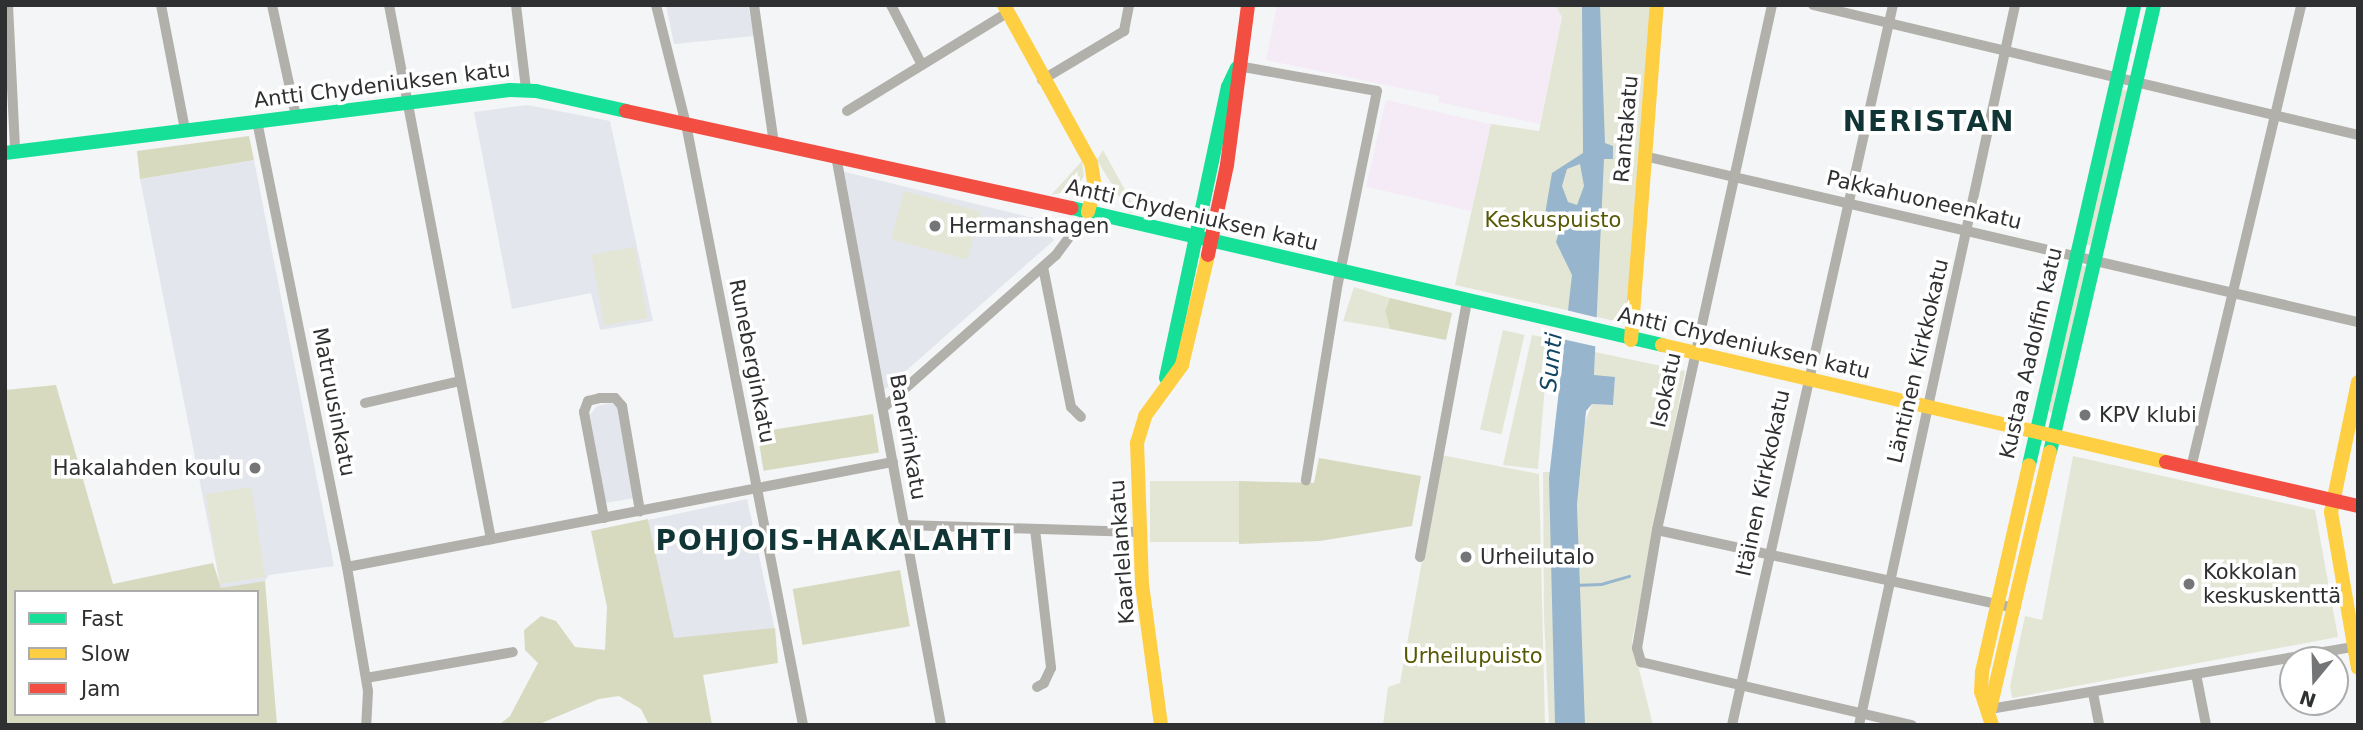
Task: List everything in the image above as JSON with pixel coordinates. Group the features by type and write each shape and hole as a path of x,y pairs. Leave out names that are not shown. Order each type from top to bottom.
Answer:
{"main road":[{"name":"Kaarlelankatu","path":"1161,725 1138,532 1139,432 1165,383 1185,358 1205,240 1240,84 1238,66 1248,5"},
{"name":"Rantakatu","path":"1631,340 1657,5"},
{"name":"Kustaa Aadolfin katu","path":"1992,725 1990,709 1981,692 1981,680 2075,254 2134,5"},
{"name":"Kustaa Aadolfin katu","path":"1990,709 2016,608 2154,5"},
{"path":"1006,9 1042,80 1094,170 1095,187 1088,212"},
{"name":"Antti Chydeniuksen katu","path":"10,152 526,89 1088,212 1631,340 2358,506"},
{"path":"2358,382 2331,500 2331,528 2358,668"}],"street":[{"path":"8,5 10,152"},
{"path":"161,5 185,130"},
{"path":"272,5 296,116"},
{"path":"389,5 491,539"},
{"path":"516,5 526,89"},
{"name":"Runeberginkatu","path":"656,5 686,124 803,725"},
{"path":"754,5 774,143"},
{"path":"891,5 921,62"},
{"path":"1042,80 1124,31 1129,5"},
{"name":"Isokatu","path":"1740,684 1641,662 1637,637 1694,354 1772,5"},
{"path":"1814,5 2358,135"},
{"name":"Itäinen Kirkkokatu","path":"1732,725 1806,379 1893,5"},
{"name":"Läntinen Kirkkokatu","path":"1859,725 2015,5"},
{"path":"2191,468 2301,5"},
{"path":"847,111 1006,9"},
{"path":"1238,66 1377,91 1340,271 1307,480"},
{"name":"Matruusinkatu","path":"257,121 347,567 368,691 366,725"},
{"name":"Banerinkatu","path":"836,156 941,725"},
{"name":"Pakkahuoneenkatu","path":"1644,156 2095,258 2358,322"},
{"path":"883,408 1043,267 1088,212"},
{"path":"1043,267 1071,407 1081,417"},
{"path":"1419,557 1467,301"},
{"path":"365,403 460,381"},
{"path":"604,518 584,412 588,401 600,398 615,398 622,406 640,511"},
{"path":"347,567 893,462"},
{"path":"904,524 1138,532"},
{"path":"1035,529 1051,668 1037,687"},
{"path":"1657,530 2016,608"},
{"path":"1990,709 2356,647"},
{"path":"366,678 513,652"},
{"path":"2196,674 2206,725"},
{"path":"1740,684 1912,725"},
{"path":"2093,693 2099,725"}],"shaded area":[{"path":"666,5 748,5 754,36 674,44"},
{"path":"1277,5 1555,5 1562,17 1540,124 1438,102 1439,96 1266,60"},
{"path":"1386,100 1491,124 1471,211 1366,187"},
{"path":"527,105 610,121 653,321 600,330 591,293 512,309 474,112"},
{"name":"Hakalahden koulu","path":"254,160 334,566 269,575 265,581 221,589 140,179"},
{"path":"841,171 1033,218 1054,240 881,393"},
{"path":"611,403 618,408 635,498 605,503 590,415 597,406"},
{"path":"747,499 774,628 676,649 648,520"}],"green space":[{"name":"Keskuspuisto","path":"1555,5 1653,5 1628,324 1455,285 1491,124 1539,131 1562,17"},
{"path":"2120,89 2129,91 2093,246 2084,244"},
{"path":"249,136 254,160 140,179 137,151"},
{"path":"1103,150 1135,212 1129,213 1097,160"},
{"path":"1082,161 1084,176 1075,190 1051,195"},
{"name":"Hermanshagen","path":"904,191 980,211 967,260 891,239"},
{"path":"635,247 648,318 604,326 592,255"},
{"path":"2079,265 2087,267 2053,413 2049,412 2058,354"},
{"path":"1354,287 1390,298 1385,311 1390,329 1343,321"},
{"path":"1390,298 1452,313 1446,340 1390,329 1385,311"},
{"path":"1503,330 1524,335 1501,434 1480,429"},
{"path":"1532,335 1549,338 1538,469 1503,465"},
{"path":"1595,352 1685,371 1632,641 1653,725 1585,725 1583,714 1577,505 1585,422 1592,404 1613,405 1615,378 1594,376"},
{"path":"56,385 113,584 213,563 221,588 265,581 277,725 5,725 5,390"},
{"path":"873,414 879,453 764,471 757,432"},
{"name":"Urheilupuisto","path":"1441,455 1539,474 1545,725 1383,725 1388,687 1400,683"},
{"name":"Kokkolan keskuskenttä","path":"2073,456 2315,510 2338,637 2012,698 2010,686 2025,616 2042,620"},
{"path":"1319,458 1421,476 1412,526 1320,541 1239,544 1239,481 1314,483"},
{"path":"1543,472 1550,472 1555,725 1549,725 1544,617"},
{"path":"1150,481 1239,481 1239,542 1150,542"},
{"path":"251,487 265,577 220,584 206,494"},
{"path":"648,519 674,638 775,628 778,663 703,675 712,725 649,725 641,709 619,696 599,699 537,725 499,725 510,716 538,663 525,650 524,630 541,616 556,621 575,647 605,650 607,607 591,531"},
{"path":"900,570 910,626 803,645 793,589"}],"water":[{"path":"1582,5 1600,5 1605,143 1613,146 1613,159 1604,159 1594,375 1615,377 1613,405 1592,404 1586,411 1577,505 1585,725 1555,725 1549,478 1572,275 1556,242 1559,232 1544,220 1552,173 1583,153","holes":["1580,164 1584,186 1577,205 1568,202 1562,186 1567,169"]}],"pier":[{"path":"1566,310 1599,318 1598,347 1562,339"}],"waterway":[{"path":"1574,585 1601,584 1629,576"}],"traffic: fast":[{"path":"2029,465 2134,5"},
{"path":"2050,452 2154,5"},
{"path":"1166,378 1228,87 1237,68"},
{"path":"5,153 510,90 536,91 626,111"},
{"path":"1072,208 1662,345"}],"traffic: slow":[{"path":"1004,5 1091,163 1095,187 1088,212"},
{"path":"1631,340 1657,5"},
{"path":"1161,725 1142,585 1137,443 1145,416 1182,365 1208,255"},
{"path":"1662,345 2166,462"},
{"path":"2358,382 2331,512 2358,668"},
{"path":"1990,709 2050,452"},
{"path":"1992,725 1981,692 1982,672 2029,465"}],"traffic: jam":[{"path":"1208,255 1227,165 1248,5"},
{"path":"626,111 1072,208"},
{"path":"2166,462 2358,506"}],"place":[{"name":"Hermanshagen","path":"935,226"},
{"name":"KPV klubi","path":"2085,415"},
{"name":"Hakalahden koulu","path":"255,468"},
{"name":"Urheilutalo","path":"1466,557"},
{"name":"Kokkolan keskuskenttä","path":"2189,584"}],"district":[{"name":"NERISTAN","path":"1929,122"},
{"name":"POHJOIS-HAKALAHTI","path":"835,541"}],"water label":[{"name":"Sunti","path":"1551,362"}]}
